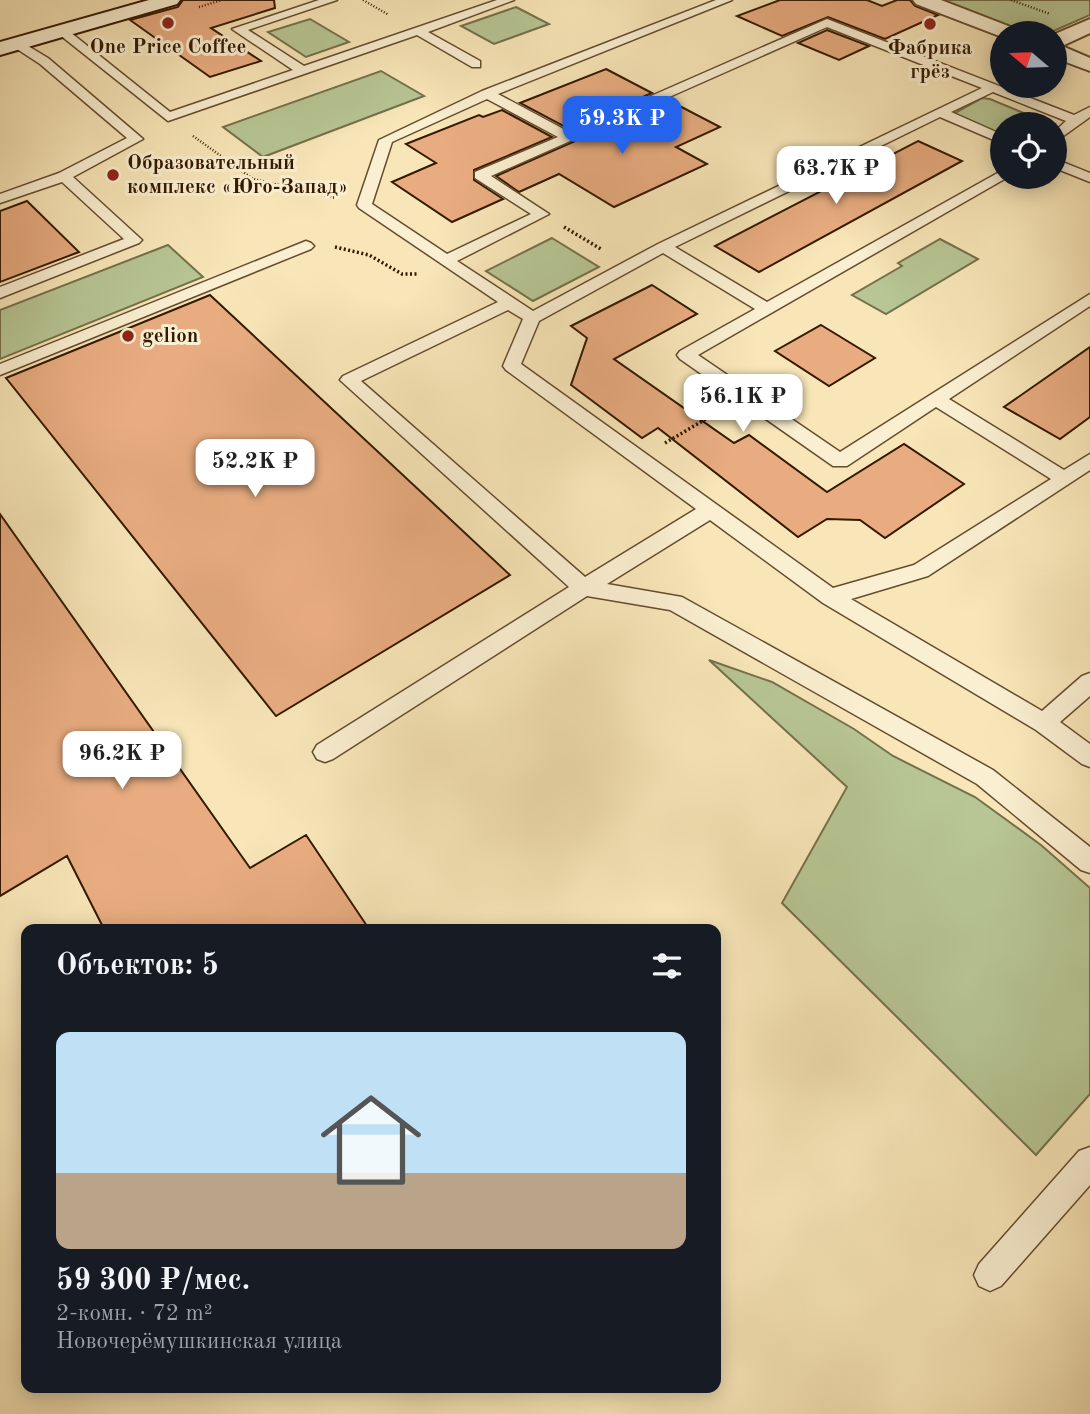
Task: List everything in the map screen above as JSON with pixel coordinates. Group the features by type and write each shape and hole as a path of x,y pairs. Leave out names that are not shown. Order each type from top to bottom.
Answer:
{"street":[{"path":"9,47 170,0"},
{"path":"923,0 990,26"},
{"path":"1068,36 1090,25"},
{"path":"1068,56 1090,65"}],"lane":[{"path":"303,71 238,29 331,0"},
{"path":"61,32 168,117 508,0"},
{"path":"532,318 365,205 386,140 487,94 726,0"},
{"path":"542,214 480,175 827,23 990,87"},
{"path":"418,31 476,64"},
{"path":"0,199 64,176 136,139 44,61 9,47"},
{"path":"990,89 663,247 532,318 512,366 830,597 1044,723 1090,757"},
{"path":"487,94 569,137"},
{"path":"1018,98 1075,120"},
{"path":"940,111 990,134"},
{"path":"1067,127 1090,111"},
{"path":"1067,168 1090,178"},
{"path":"0,293 134,240 64,176"},
{"path":"990,181 686,355 840,461 1090,299"},
{"path":"446,260 542,214"},
{"path":"0,370 306,246"},
{"path":"663,247 766,308"},
{"path":"509,303 349,380 584,588 675,603 985,777 1090,862"},
{"path":"937,400 1065,479"},
{"path":"830,597 921,571 1065,479 1090,460"},
{"path":"325,752 710,510"},
{"path":"1044,723 1090,682"},
{"path":"990,1275 1090,1162"}],"path":[{"path":"184,129 253,179 365,205"},
{"path":"542,214 629,266"},
{"path":"306,246 326,244 369,255 402,274"},
{"path":"640,458 746,396"}],"green space":[{"path":"939,0 1090,0 1090,15 1068,25 1068,21 992,21"},
{"path":"516,7 549,24 494,44 461,26"},
{"path":"310,19 349,42 306,57 268,32"},
{"path":"381,71 424,96 263,157 223,127"},
{"path":"982,98 1021,112 990,112 990,130 953,114"},
{"path":"552,238 599,267 533,301 486,271"},
{"path":"940,239 978,259 886,314 852,295 902,266 898,263"},
{"path":"168,245 203,277 0,359 0,310"},
{"path":"709,660 772,682 854,729 893,756 975,797 1041,845 1090,888 1090,1094 1036,1155 782,903 847,787"}],"building":[{"path":"183,0 274,0 275,8 211,28 261,61 210,77 130,20 178,7"},
{"path":"780,0 867,0 882,6 897,0 910,0 915,6 938,15 885,39 828,17 782,36 737,16"},
{"path":"827,30 869,46 839,60 798,43"},
{"path":"606,69 652,93 569,129 520,103"},
{"path":"668,100 720,127 676,147 707,164 614,207 559,174 519,192 496,176"},
{"path":"502,110 552,137 474,170 474,180 503,199 452,222 392,182 436,163 406,144 479,115 483,117"},
{"path":"918,141 962,161 759,272 715,246"},
{"path":"27,201 79,252 0,282 0,211"},
{"path":"652,285 697,314 614,359 734,443 749,435 827,492 904,444 964,484 885,538 860,520 827,519 798,537 658,428 642,438 571,385 587,338 571,326"},
{"path":"210,295 510,575 276,716 6,378"},
{"path":"821,325 875,358 829,386 775,351"},
{"path":"1090,347 1090,417 1060,439 1004,407"},
{"path":"0,514 250,868 306,835 366,924 101,924 67,856 0,896"}],"place":[{"name":"One Price Coffee","path":"168,23"},
{"name":"Фабрика грёз","path":"930,24"},
{"name":"Образовательный комплекс «Юго-Запад»","path":"113,175"},
{"name":"gelion","path":"128,336"}]}
